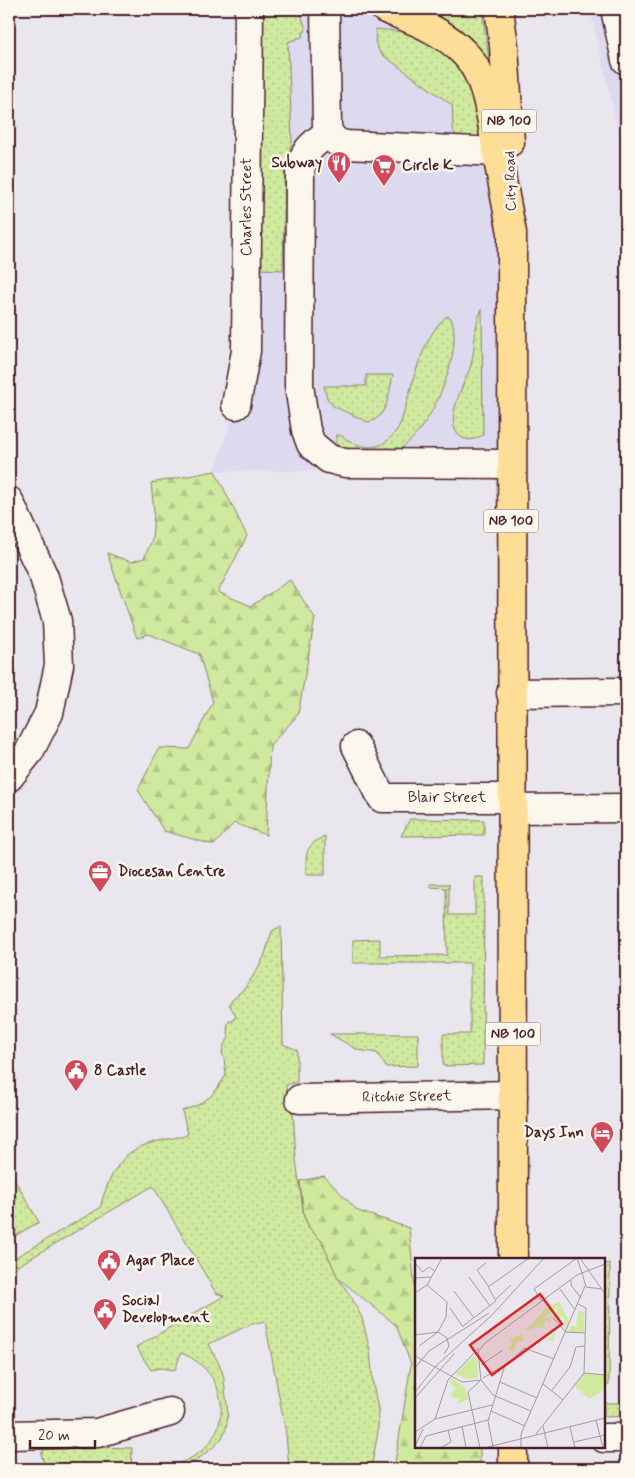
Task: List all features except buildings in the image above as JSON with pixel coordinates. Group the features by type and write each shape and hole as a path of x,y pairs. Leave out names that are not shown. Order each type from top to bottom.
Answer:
{"main road":[{"path":"385,9 424,25 447,38 469,58 488,101 512,233"},
{"name":"City Road","path":"499,9 504,46 510,142 512,233"},
{"name":"NB 100","path":"512,233 513,1258"},
{"path":"513,1448 513,1469"}],"street":[{"name":"Charles Street","path":"236,405 246,351 248,9"},
{"path":"325,9 326,116 328,133 335,142 346,145 497,152"},
{"path":"615,9 626,60"},
{"path":"328,133 307,150 301,163 300,174 299,386 306,430 311,444 329,458 345,463 511,464"},
{"path":"9,501 44,577 57,620 58,665 49,713 29,752 9,777"},
{"path":"511,693 626,692"},
{"name":"Blair Street","path":"356,746 382,798 626,808"},
{"name":"Ritchie Street","path":"300,1099 513,1095"},
{"path":"9,1435 98,1433 170,1412"},
{"path":"605,1438 626,1438"}],"shaded area":[{"path":"249,9 385,9 458,47 512,233 511,472 215,471 236,405"},
{"path":"590,9 626,9 626,163"}],"green space":[{"path":"259,9 299,9 306,29 302,37 288,42 292,141 285,167 283,270 260,269"},
{"path":"482,9 491,74 423,10"},
{"path":"376,29 417,35 449,57 464,78 469,89 481,139 462,137 454,132 452,105 380,53 375,41"},
{"path":"482,309 483,435 469,440 461,437 455,431 453,422 460,391 473,358 477,322"},
{"path":"447,316 451,318 454,333 453,351 448,372 441,392 420,429 408,443 395,452 388,454 352,452 341,448 335,441 337,435 367,447 382,444 395,432 401,422 424,350 438,325"},
{"path":"366,375 393,375 384,410 375,420 368,422 333,406 327,398 324,386 366,386"},
{"path":"215,471 247,536 218,592 251,606 290,580 315,618 298,715 270,745 266,835 234,823 214,845 164,831 138,790 159,748 189,749 213,702 199,654 149,634 137,638 107,553 131,562 144,558 152,540 154,512 151,483"},
{"path":"410,819 484,820 484,835 401,836"},
{"path":"325,836 325,875 306,875 306,856 308,851 313,843"},
{"path":"475,877 484,877 483,1065 443,1066 443,1034 470,1034 470,963 353,963 353,940 380,939 380,956 447,955 446,888 430,887 430,884 449,884 449,915 475,915"},
{"path":"281,926 283,1044 297,1050 297,1082 286,1085 287,1095 293,1110 296,1160 304,1217 310,1229 321,1240 338,1278 352,1298 362,1318 370,1350 373,1384 378,1409 378,1432 372,1464 373,1469 289,1469 286,1434 265,1321 251,1324 209,1344 224,1379 228,1416 222,1438 200,1457 183,1467 154,1469 154,1465 173,1464 187,1460 206,1447 215,1433 220,1418 221,1402 217,1387 209,1373 197,1362 181,1353 175,1370 160,1368 151,1370 136,1347 224,1296 216,1293 153,1186 9,1271 9,1261 100,1208 112,1175 123,1160 136,1149 188,1134 182,1111 200,1104 211,1096 226,1075 222,1052 229,1038 227,1027 229,1021 233,1021 236,1016 229,1004 244,989 253,976 264,957 272,931"},
{"path":"330,1034 418,1034 418,1066 386,1067 377,1053 358,1050"},
{"path":"9,1170 39,1222 13,1237 9,1231"},
{"path":"324,1176 358,1211 409,1228 415,1290 415,1448 480,1448 480,1469 394,1469 411,1364 396,1325 338,1278 321,1240 310,1229 304,1216 300,1181"},
{"path":"610,1263 609,1385 605,1385 605,1264"},
{"path":"626,1398 626,1416 605,1417 605,1403 620,1403"},
{"path":"49,1446 132,1448 131,1469 68,1469 64,1463 46,1469 41,1454"}],"place":[{"name":"Subway","path":"339,184"},
{"name":"Circle K","path":"384,187"},
{"name":"Diocesan Centre","path":"100,893"},
{"name":"8 Castle","path":"76,1092"},
{"name":"Days Inn","path":"602,1154"},
{"name":"Agar Place","path":"109,1282"},
{"name":"Social Development","path":"105,1331"}]}
